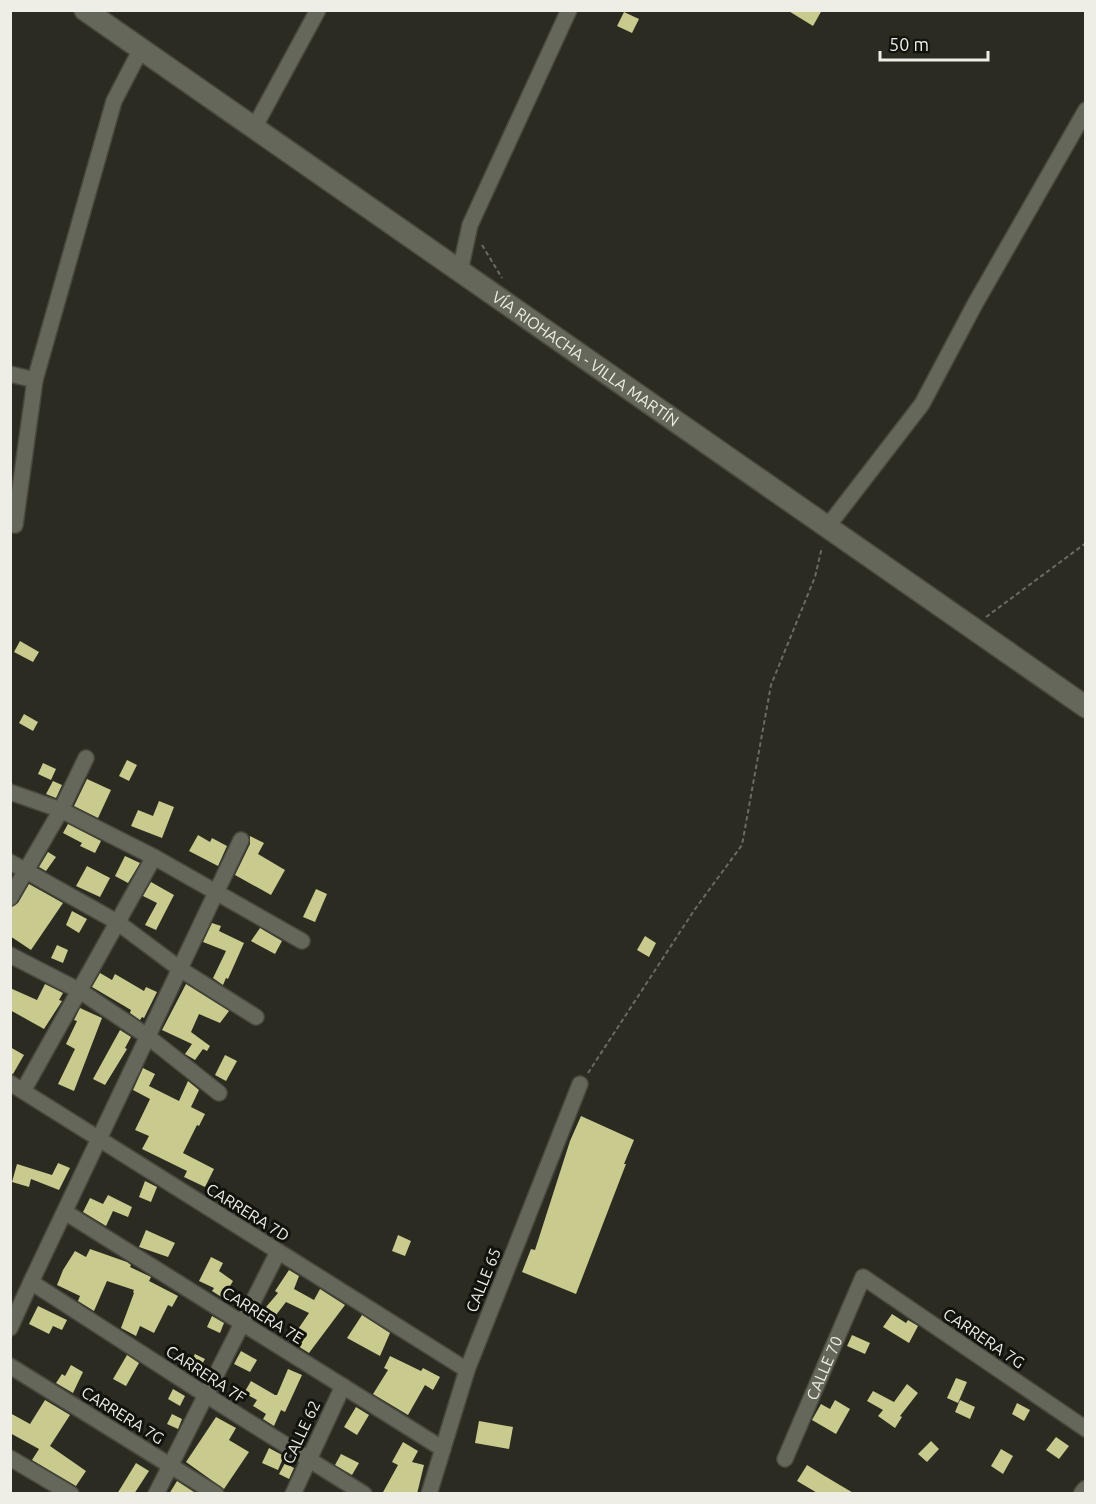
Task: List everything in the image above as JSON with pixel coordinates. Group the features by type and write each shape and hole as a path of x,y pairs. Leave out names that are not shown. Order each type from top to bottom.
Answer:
{"main road":[{"name":"VÍA RIOHACHA - VILLA MARTÍN","path":"85,10 1086,707"}],"street":[{"path":"254,128 318,10"},
{"path":"460,271 470,225 569,10"},
{"path":"15,525 35,380 114,101 141,49"},
{"path":"828,526 922,404 975,304 1086,111"},
{"path":"10,374 35,380"},
{"path":"10,898 61,810 86,758"},
{"path":"10,792 61,810 154,857 302,940"},
{"path":"10,1328 241,840"},
{"path":"17,1087 80,991 154,857"},
{"path":"10,862 117,922 180,969 256,1017"},
{"path":"10,955 80,991 147,1036 219,1094"},
{"name":"CALLE 65","path":"429,1494 467,1370 580,1084"},
{"name":"CARRERA 7D","path":"17,1087 467,1370"},
{"name":"CARRERA 7E","path":"65,1212 443,1449"},
{"path":"156,1494 278,1252"},
{"name":"CARRERA 7G","path":"863,1277 1086,1429"},
{"name":"CALLE 70","path":"785,1459 863,1277"},
{"name":"CARRERA 7F","path":"31,1282 364,1494"},
{"name":"CARRERA 7G","path":"10,1366 216,1494"},
{"name":"CALLE 62","path":"293,1494 343,1386"},
{"path":"10,1458 71,1494"}],"path":[{"path":"470,225 507,286"},
{"path":"580,1084 695,909 742,845 771,685 815,577 828,526"},
{"path":"972,628 1086,543"}],"building":[{"path":"787,10 822,10 813,26"},
{"path":"624,12 639,19 632,33 617,26"},
{"path":"20,641 39,652 33,662 14,652"},
{"path":"24,714 38,722 33,731 19,723"},
{"path":"127,760 137,765 129,781 119,776"},
{"path":"43,763 56,769 51,780 38,774"},
{"path":"87,779 111,790 98,818 74,806"},
{"path":"53,781 62,785 56,798 46,794"},
{"path":"159,801 174,807 162,838 131,826 138,810 153,816"},
{"path":"68,824 101,841 95,853 80,846 82,843 63,833"},
{"path":"198,835 210,842 212,838 227,846 218,866 189,851"},
{"path":"250,836 264,843 258,854 285,870 271,895 235,875 250,844"},
{"path":"48,852 56,857 46,871 39,867"},
{"path":"125,856 140,863 128,883 115,876"},
{"path":"87,866 110,878 100,897 76,886"},
{"path":"151,882 174,895 156,930 145,925 157,903 143,896"},
{"path":"29,884 63,903 31,950 10,936 10,908 18,903"},
{"path":"316,889 327,894 315,922 303,917"},
{"path":"72,911 87,919 79,933 66,925"},
{"path":"212,923 221,926 219,931 244,943 223,985 213,978 226,951 203,942"},
{"path":"260,928 282,941 275,954 251,941"},
{"path":"645,936 656,943 649,957 637,950"},
{"path":"57,945 68,950 63,963 51,958"},
{"path":"100,973 112,980 115,974 144,991 146,987 157,992 144,1018 140,1020 130,1013 131,1010 92,987"},
{"path":"45,984 63,993 59,1000 62,1001 44,1029 10,1010 10,988 37,1000"},
{"path":"186,984 229,1011 220,1023 199,1014 191,1032 210,1046 207,1051 203,1049 195,1060 185,1054 192,1044 162,1030"},
{"path":"80,1008 102,1018 74,1091 58,1084 75,1049 66,1044 77,1021 74,1020"},
{"path":"120,1030 131,1037 125,1048 127,1049 105,1085 93,1079"},
{"path":"10,1047 24,1055 13,1074 10,1073"},
{"path":"225,1055 237,1061 226,1081 215,1075"},
{"path":"143,1068 155,1074 149,1086 179,1101 188,1081 199,1090 191,1107 205,1114 183,1153 214,1169 205,1187 184,1177 187,1171 142,1149 149,1136 135,1130 150,1099 133,1090"},
{"path":"581,1116 634,1140 576,1294 522,1272 531,1249 535,1250 570,1141"},
{"path":"58,1163 70,1168 59,1190 31,1179 29,1187 12,1182 17,1164 52,1175"},
{"path":"145,1181 157,1187 151,1202 139,1197"},
{"path":"108,1195 132,1207 128,1217 113,1211 106,1226 83,1212 90,1198 103,1204"},
{"path":"146,1230 175,1243 168,1257 139,1247"},
{"path":"398,1235 411,1241 405,1256 392,1251"},
{"path":"90,1249 127,1262 131,1265 130,1267 151,1277 149,1281 178,1296 172,1307 168,1305 154,1333 140,1326 136,1336 121,1328 134,1290 107,1281 94,1311 78,1301 80,1296 57,1285 75,1251 86,1257"},
{"path":"211,1257 223,1263 219,1271 233,1281 223,1298 212,1291 214,1288 199,1281"},
{"path":"289,1270 299,1276 294,1289 314,1300 320,1289 345,1305 309,1353 290,1341 309,1313 286,1302 276,1315 266,1307 278,1293 275,1291"},
{"path":"38,1306 67,1320 62,1330 53,1326 49,1334 29,1324"},
{"path":"892,1314 906,1323 908,1320 918,1326 909,1343 883,1327"},
{"path":"362,1315 390,1333 380,1356 347,1338"},
{"path":"212,1316 224,1323 220,1333 207,1327"},
{"path":"852,1335 870,1343 865,1354 847,1346"},
{"path":"241,1351 257,1360 250,1372 234,1364"},
{"path":"195,1354 205,1359 198,1371 189,1365"},
{"path":"127,1355 139,1363 126,1386 113,1379"},
{"path":"390,1356 421,1371 423,1368 440,1377 433,1390 425,1385 408,1415 373,1394 388,1370 384,1368"},
{"path":"71,1365 83,1372 73,1393 56,1383 62,1374 65,1376"},
{"path":"288,1369 302,1375 285,1412 281,1410 274,1426 263,1419 266,1414 253,1406 257,1400 244,1393 251,1381 277,1395"},
{"path":"956,1378 967,1382 958,1403 947,1398"},
{"path":"907,1384 918,1393 900,1416 902,1417 895,1428 878,1416 883,1410 867,1401 873,1391 894,1402"},
{"path":"173,1389 185,1396 180,1406 168,1399"},
{"path":"45,1400 70,1415 50,1446 86,1471 76,1486 32,1460 39,1449 10,1433 10,1413 30,1424"},
{"path":"835,1400 850,1409 836,1434 812,1420 821,1404 830,1409"},
{"path":"960,1400 975,1407 970,1419 955,1412"},
{"path":"1017,1403 1030,1410 1024,1421 1012,1414"},
{"path":"356,1407 369,1415 357,1435 344,1427"},
{"path":"172,1414 182,1419 178,1429 167,1424"},
{"path":"216,1417 236,1428 229,1440 249,1452 224,1489 186,1462"},
{"path":"479,1421 513,1427 509,1449 475,1443"},
{"path":"1056,1437 1069,1446 1059,1459 1046,1450"},
{"path":"931,1441 939,1449 927,1462 918,1454"},
{"path":"403,1442 418,1451 412,1462 424,1465 417,1494 382,1494 398,1465 392,1462"},
{"path":"269,1448 284,1456 278,1470 262,1463"},
{"path":"1001,1449 1013,1456 1003,1474 991,1466"},
{"path":"341,1454 359,1463 352,1475 335,1465"},
{"path":"136,1463 149,1471 134,1494 117,1494"},
{"path":"285,1463 294,1468 289,1479 279,1474"},
{"path":"807,1465 855,1494 819,1494 797,1481"},
{"path":"177,1481 197,1494 169,1494"}]}
